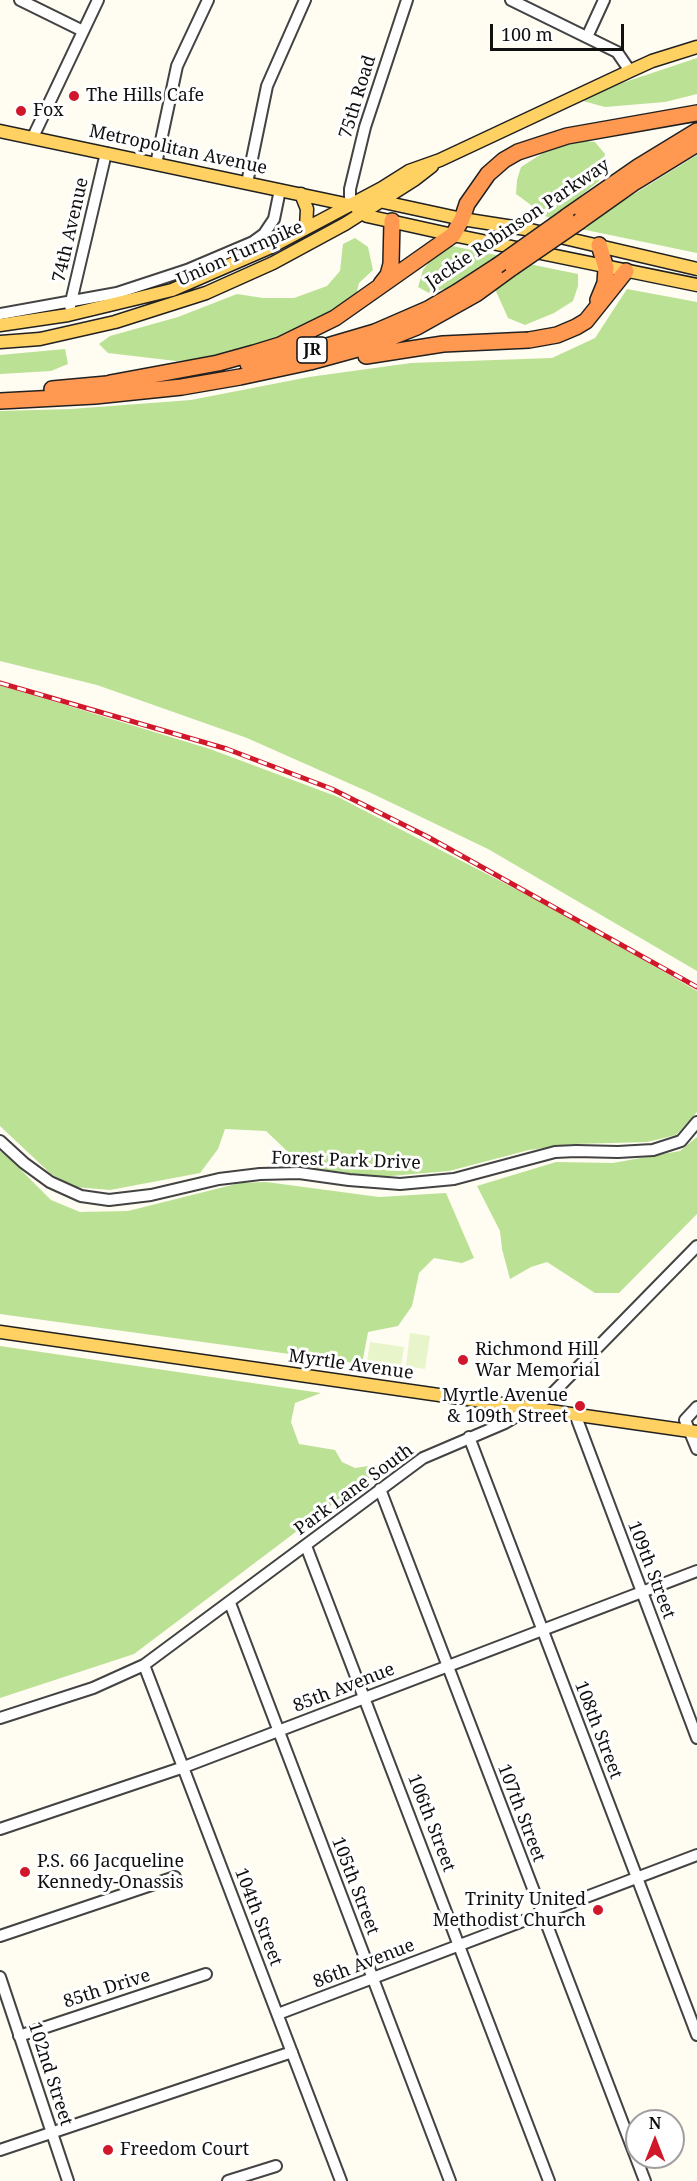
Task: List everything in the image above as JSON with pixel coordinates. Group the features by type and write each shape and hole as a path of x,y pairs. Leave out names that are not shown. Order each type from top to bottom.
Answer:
{"highway":[{"path":"110,383 218,363 274,347 335,318 453,235 467,204 488,174 504,160 518,152 556,139 697,113"},
{"name":"Jackie Robinson Parkway","path":"0,400 95,396 182,387 316,361 372,345 417,327 476,294 638,167 697,131"},
{"name":"Jackie Robinson Parkway","path":"0,393 224,369 351,340 428,309 697,144"},
{"path":"376,290 388,275 391,264 392,221"},
{"path":"594,311 605,283 606,268 598,245"},
{"path":"316,361 339,362 387,351 443,344 537,339 576,327 586,321 626,271"}],"main road":[{"name":"Union Turnpike","path":"0,325 68,315 172,290 270,247 382,188 409,171 440,160 630,71 697,47"},
{"name":"Metropolitan Avenue","path":"1,134 33,137 350,205 379,201 462,219 526,229 697,269"},
{"name":"Union Turnpike","path":"0,342 40,339 115,322 206,293 273,263 362,213 414,180 440,160"},
{"path":"301,194 307,209 306,228"},
{"name":"Metropolitan Avenue","path":"350,205 367,216 606,268 697,285"},
{"path":"407,225 462,219"},
{"name":"Myrtle Avenue","path":"0,1332 694,1432"}],"street":[{"path":"20,0 83,31"},
{"path":"33,137 98,0"},
{"path":"156,164 177,66 208,0"},
{"path":"248,183 267,86 305,0"},
{"name":"75th Road","path":"350,205 350,189 365,127 407,0"},
{"path":"511,0 617,52 630,71"},
{"path":"587,37 604,0"},
{"name":"74th Avenue","path":"68,315 106,153"},
{"name":"Union Turnpike","path":"0,314 117,293 187,270 253,242 264,234 274,219 280,190"},
{"name":"Forest Park Drive","path":"0,1141 50,1182 81,1196 109,1200 151,1195 219,1179 260,1174 298,1173 400,1184 454,1179 555,1152 653,1150 681,1141 697,1122"},
{"name":"Park Lane South","path":"0,1718 93,1688 144,1665 230,1604 423,1458 505,1423 548,1398 697,1246"},
{"path":"697,1407 685,1420 694,1432 697,1449"},
{"name":"109th Street","path":"574,1414 697,1738"},
{"name":"108th Street","path":"469,1437 697,2035"},
{"name":"107th Street","path":"380,1489 645,2181"},
{"name":"106th Street","path":"306,1546 366,1697 549,2181"},
{"name":"85th Avenue","path":"0,1828 183,1767 697,1571"},
{"name":"105th Street","path":"230,1604 450,2181"},
{"name":"104th Street","path":"144,1665 341,2181"},
{"name":"86th Avenue","path":"278,2014 697,1855"},
{"path":"0,1936 175,1876"},
{"name":"85th Drive","path":"20,2036 206,1974"},
{"name":"102nd Street","path":"0,1977 68,2181"},
{"path":"0,2150 292,2052"},
{"path":"228,2181 276,2166"}],"green space":[{"path":"697,58 697,94 665,102 605,107 583,101 604,89"},
{"path":"575,140 595,142 605,154 599,181 552,219 536,212 531,205 516,194 517,180 521,167 543,153"},
{"path":"697,155 697,253 581,229 584,225"},
{"path":"355,238 368,247 373,270 359,283 355,299 286,337 218,357 176,361 108,353 99,344 110,336 178,317 237,294 263,298 294,298 327,286 340,271 343,244"},
{"path":"452,246 501,256 447,288 429,293 418,287 423,270 433,257"},
{"path":"529,264 578,274 578,286 573,301 554,313 525,325 508,318 495,289"},
{"path":"627,289 697,302 697,971 488,849 371,793 247,738 97,685 0,661 0,411 71,409 191,400 309,377 411,363 552,358 595,338"},
{"path":"65,349 68,364 51,371 0,374 0,355"},
{"path":"0,685 210,749 338,797 566,915 697,991 697,1112 676,1135 647,1142 573,1144 529,1150 449,1171 379,1177 304,1167 266,1131 225,1129 218,1149 200,1173 110,1190 75,1187 51,1174 0,1126"},
{"path":"697,1137 697,1214 619,1293 595,1293 547,1262 531,1267 510,1279 500,1231 477,1186 556,1162 613,1163 680,1151"},
{"path":"0,1151 51,1200 80,1212 128,1211 240,1183 266,1182 379,1197 446,1193 474,1258 462,1263 434,1258 419,1273 412,1306 398,1326 368,1332 362,1364 0,1314"},
{"path":"410,1333 430,1336 425,1369 406,1366"},
{"path":"370,1342 404,1347 401,1366 367,1361"},
{"path":"0,1346 321,1393 295,1403 291,1422 299,1444 335,1450 342,1462 355,1468 396,1462 362,1482 134,1654 0,1698"}],"railway":[{"path":"0,683 227,749 332,789 428,837 697,987"}],"place":[{"name":"The Hills Cafe","path":"74,96"},
{"name":"Fox","path":"21,111"},
{"name":"Richmond Hill War Memorial","path":"463,1360"},
{"name":"Myrtle Avenue & 109th Street","path":"580,1406"},
{"name":"P.S. 66 Jacqueline Kennedy-Onassis","path":"25,1872"},
{"name":"Trinity United Methodist Church","path":"598,1910"},
{"name":"Freedom Court","path":"108,2150"}]}
